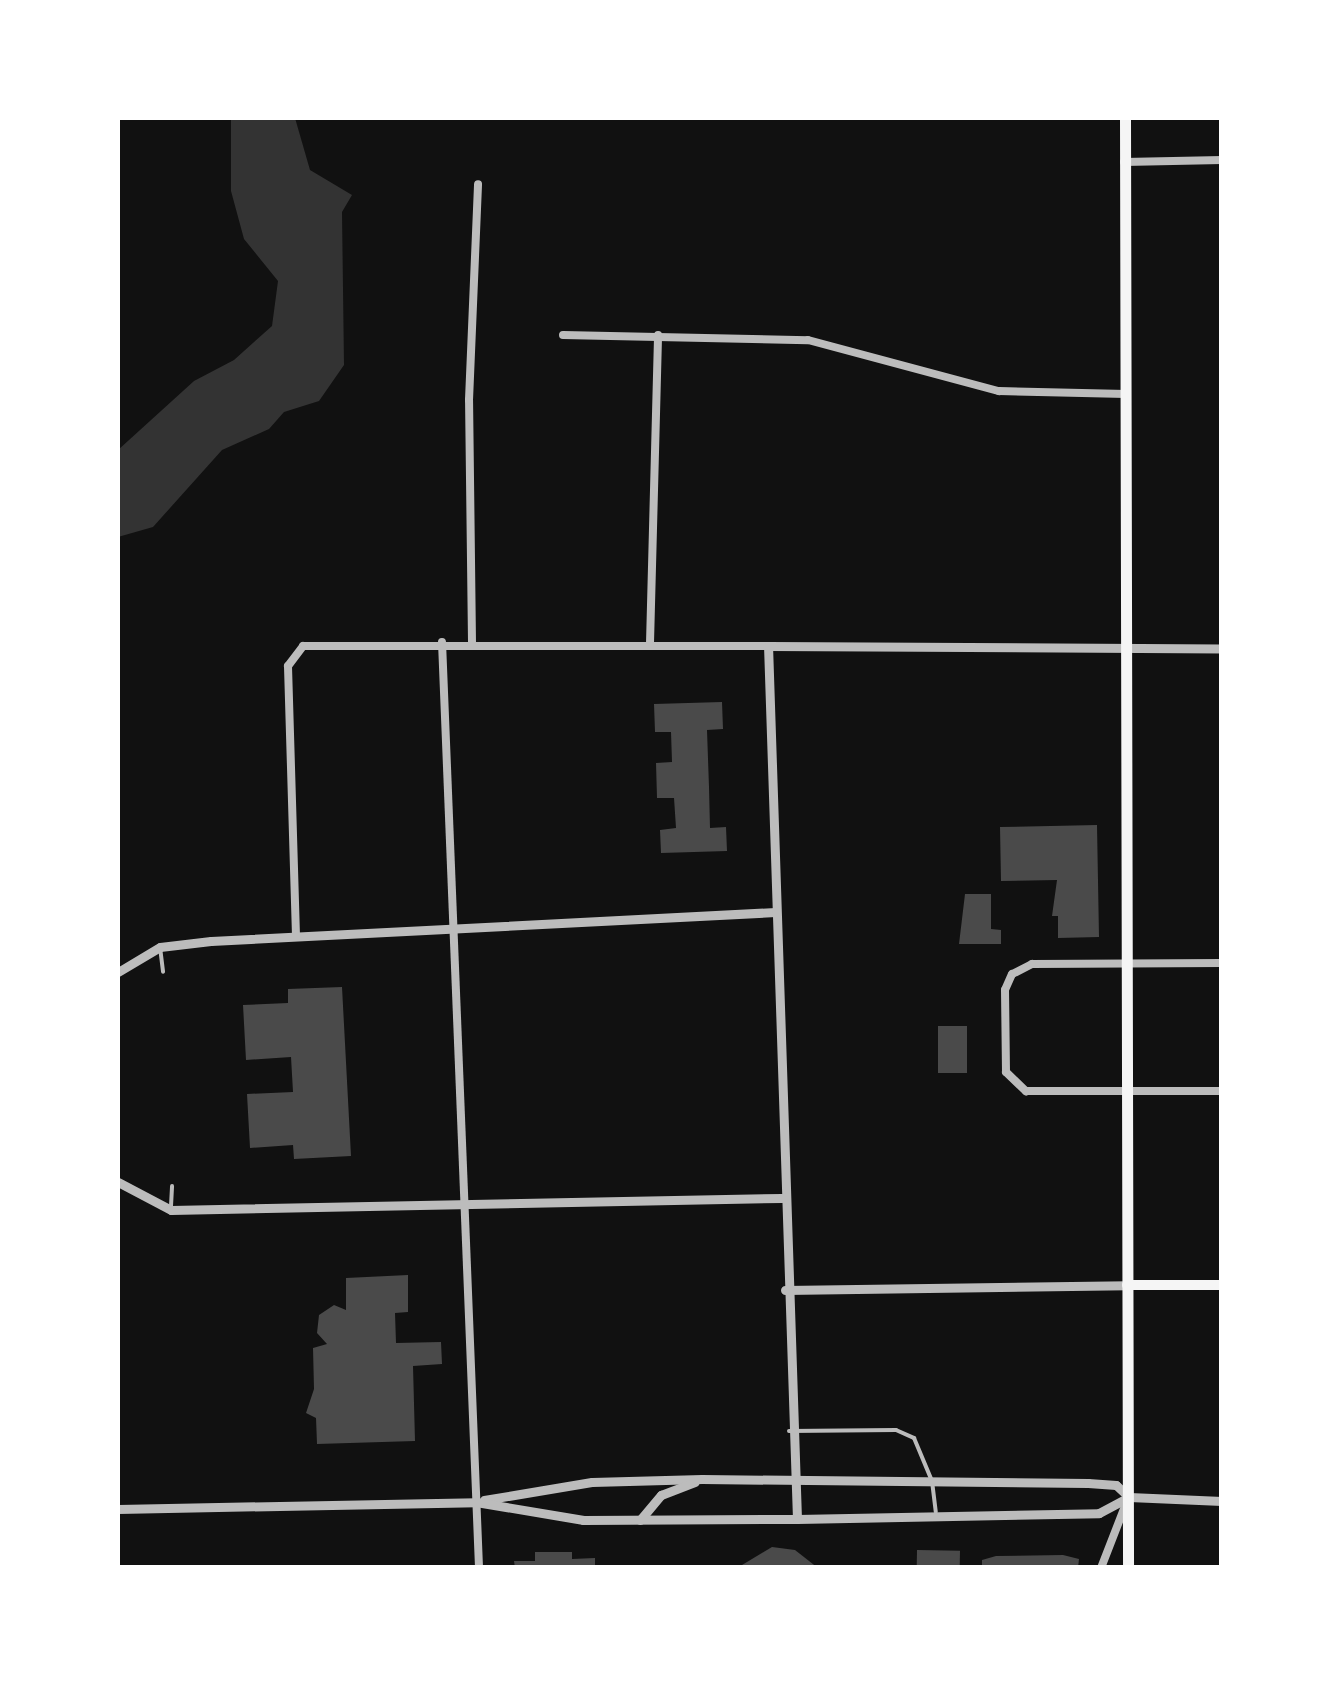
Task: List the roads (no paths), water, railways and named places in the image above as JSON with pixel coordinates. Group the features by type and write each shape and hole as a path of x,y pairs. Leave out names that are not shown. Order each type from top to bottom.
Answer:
{"main road":[{"path":"1125,118 1128,1568"},
{"path":"1128,1286 1222,1285"}],"street":[{"path":"1124,162 1222,160"},
{"path":"472,642 469,400 478,184"},
{"path":"563,335 808,340 999,391 1126,394"},
{"path":"650,643 658,335"},
{"path":"296,936 288,666 294,653 314,642 1222,648"},
{"path":"442,642 479,1568"},
{"path":"768,646 789,1431 797,1519"},
{"path":"118,972 160,947 296,936 775,912"},
{"path":"1222,963 1032,964 1012,974 1005,990 1006,1072 1026,1091 1222,1091"},
{"path":"118,1182 172,1210 782,1198"},
{"path":"785,1290 1128,1286"},
{"path":"640,1520 661,1495 702,1479"},
{"path":"118,1509 476,1502 592,1482 702,1479 1116,1484 1128,1498"},
{"path":"476,1502 583,1520 640,1520 1099,1513 1128,1498 1222,1501"},
{"path":"1100,1568 1128,1498"}],"lane":[{"path":"160,947 163,972"},
{"path":"172,1186 172,1210"},
{"path":"789,1431 896,1430 914,1438 932,1481 936,1516"}]}
